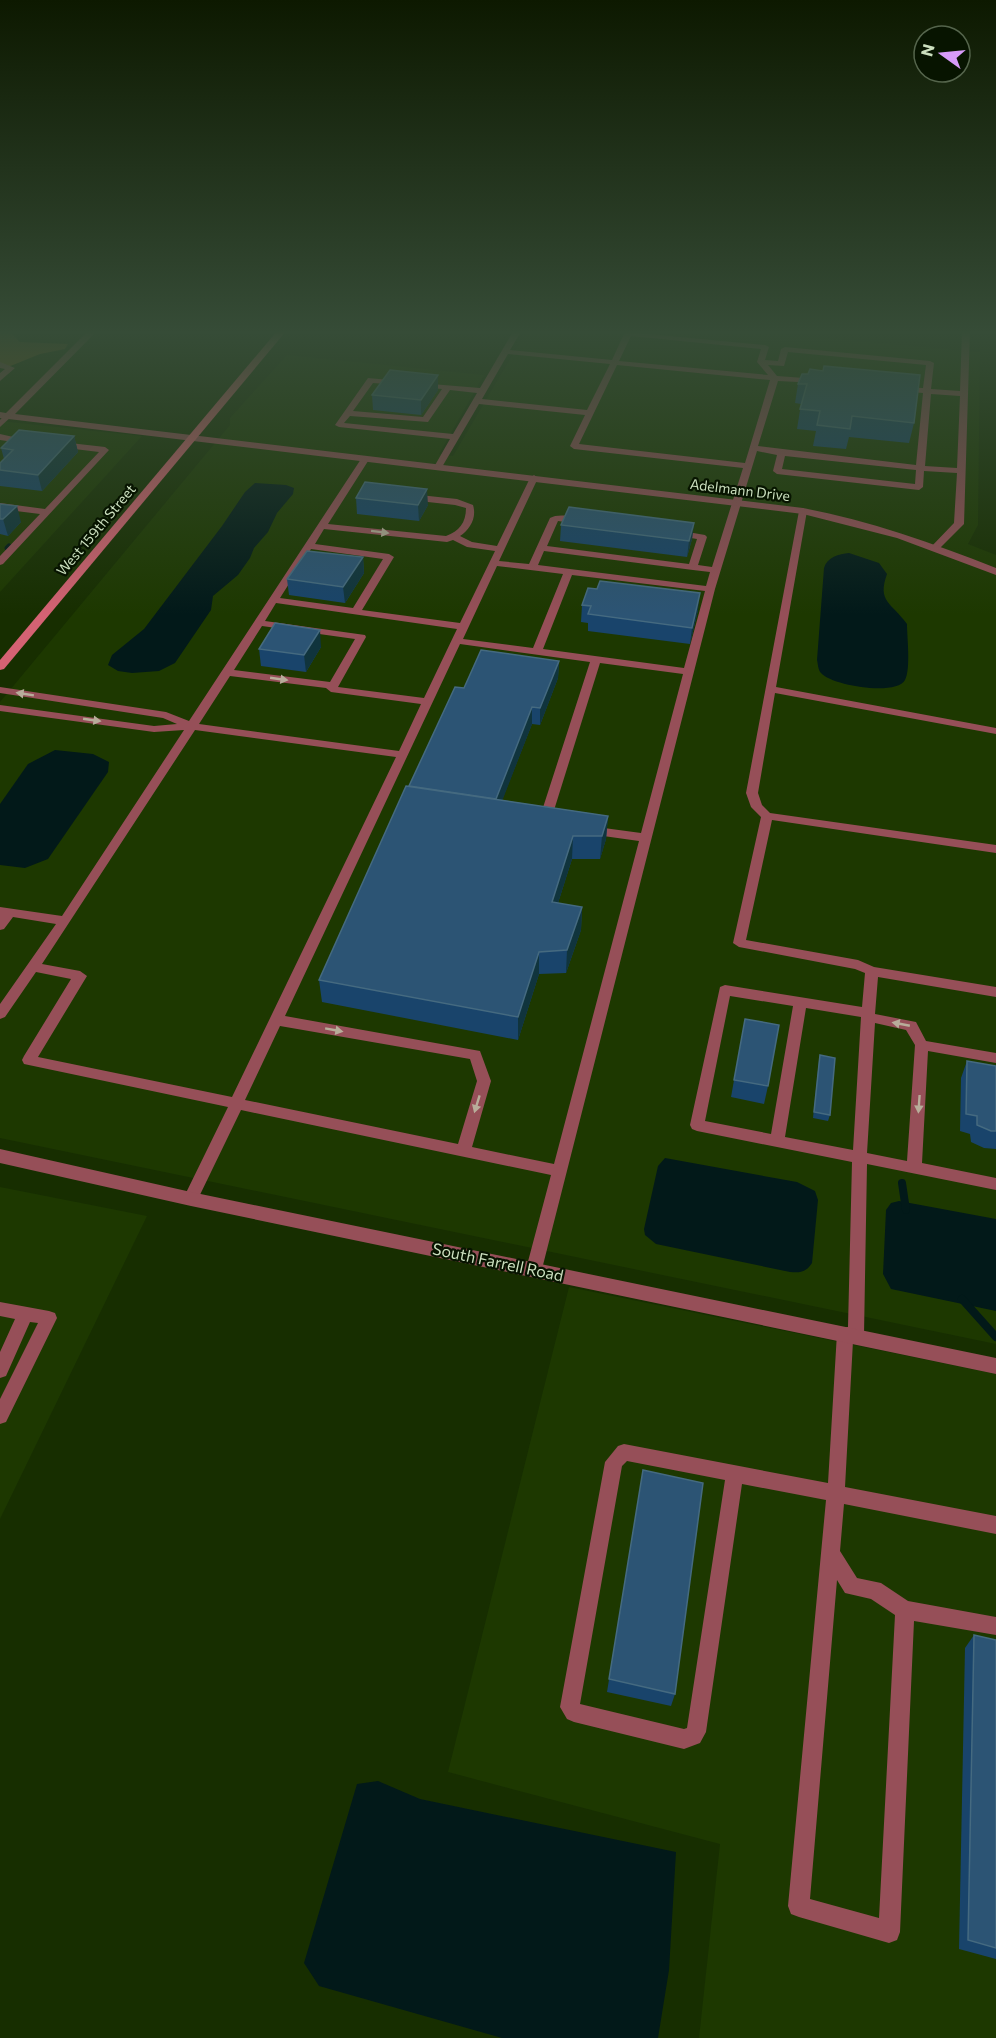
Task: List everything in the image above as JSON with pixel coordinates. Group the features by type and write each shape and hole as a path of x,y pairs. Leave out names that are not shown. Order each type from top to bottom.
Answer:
{"main road":[{"name":"West 159th Street","path":"0,667 205,425"}],"street":[{"name":"Adelmann Drive","path":"83,425 803,511 851,520 935,548 996,572"},
{"name":"South Farrell Road","path":"0,1156 191,1199 851,1334 996,1366"}],"lane":[{"path":"340,425 456,437"},
{"path":"438,467 463,425"},
{"path":"584,425 574,446 749,466"},
{"path":"534,1269 710,589 761,425"},
{"path":"782,453 777,471 919,487 924,425"},
{"path":"935,548 959,524 962,425"},
{"path":"0,437 35,442"},
{"path":"2,558 105,450 47,443"},
{"path":"754,448 782,453 961,471"},
{"path":"0,1014 65,921 273,600 304,562 309,546 322,525 351,490 366,458"},
{"path":"191,1199 534,478"},
{"path":"322,525 437,539 460,534 471,516 470,507 457,502 401,496"},
{"path":"0,506 47,512"},
{"path":"803,511 752,793 756,807 767,816 996,849"},
{"path":"532,568 555,519 589,523"},
{"path":"668,532 702,537 693,567"},
{"path":"454,537 470,545 501,549"},
{"path":"309,546 389,557 356,612"},
{"path":"541,548 716,570"},
{"path":"494,563 710,589"},
{"path":"369,572 372,575 371,586"},
{"path":"537,652 569,572"},
{"path":"273,600 464,627"},
{"path":"258,623 361,637 331,689 428,702"},
{"path":"457,641 690,672"},
{"path":"553,824 542,823 596,659"},
{"path":"226,672 333,686"},
{"path":"771,689 996,731"},
{"path":"0,690 166,715 191,726"},
{"path":"0,708 154,729 191,726 403,755"},
{"path":"767,816 739,943 858,965 872,971 996,992"},
{"path":"574,827 646,838"},
{"path":"0,926 5,911 65,921"},
{"path":"33,967 80,976 29,1060 560,1171"},
{"path":"872,971 861,1110 861,1158 851,1334 799,1906 889,1932 905,1610"},
{"path":"0,990 15,993"},
{"path":"914,1168 922,1046 912,1026 868,1015 725,990 697,1125 861,1158 996,1184"},
{"path":"777,1141 800,1002"},
{"path":"277,1020 475,1055 484,1081 463,1151"},
{"path":"922,1046 996,1058"},
{"path":"0,1309 49,1318 0,1416"},
{"path":"0,1371 25,1314"},
{"path":"735,1473 696,1732 693,1736 684,1739 574,1712 570,1707 570,1701 614,1462 624,1452 735,1473 996,1525"},
{"path":"831,1554 852,1586 874,1590 905,1610 996,1626"}],"shaded area":[{"path":"0,425 39,425 142,436 0,592"},
{"path":"230,425 455,425 439,454 453,456 471,425 979,425 978,525 968,544 996,555 996,1344 0,1138 0,702"},
{"path":"0,1187 147,1216 0,1519"},
{"path":"569,1287 996,1374 996,2038 699,2038 720,1844 448,1772"}],"water":[{"path":"255,483 286,485 294,488 293,494 277,513 268,532 254,548 238,575 213,596 211,610 175,663 159,671 132,673 118,671 108,665 112,655 144,629 245,492"},
{"path":"849,553 879,563 887,574 884,591 887,601 907,624 908,668 905,680 900,685 878,688 850,685 827,678 819,670 817,660 824,568 837,555"},
{"path":"55,750 93,754 109,762 108,772 48,859 25,868 0,865 0,804 28,764"},
{"path":"665,1158 797,1182 815,1191 818,1200 812,1263 803,1271 790,1272 656,1244 645,1235 644,1229 658,1166"},
{"path":"899,1201 996,1219 996,1311 891,1289 883,1274 886,1210 891,1203"},
{"path":"378,1781 420,1799 676,1852 669,1970 658,2038 502,2038 319,1986 304,1963 357,1784"}],"building":[{"path":"818,425 851,425 850,429"},
{"path":"19,430 74,436 38,475 0,470 0,463 13,450 1,448"},
{"path":"365,482 427,489 418,505 356,498"},
{"path":"0,504 17,506 3,519 0,519"},
{"path":"569,507 694,523 689,541 561,525"},
{"path":"307,551 363,557 343,587 287,579"},
{"path":"600,581 700,593 692,628 588,614 591,606 582,605 588,588 597,589"},
{"path":"275,623 320,630 304,655 259,649"},
{"path":"481,650 559,661 540,708 532,707 496,799 409,786 455,687 464,688"},
{"path":"406,786 608,816 602,836 573,836 552,902 582,907 567,950 539,952 518,1017 319,980"},
{"path":"745,1019 779,1025 768,1086 734,1080"},
{"path":"820,1055 835,1058 830,1115 814,1112"},
{"path":"967,1061 996,1066 996,1131 977,1125 977,1116 966,1114"},
{"path":"643,1470 703,1483 675,1694 609,1679"},
{"path":"974,1635 996,1640 996,1948 968,1940"}],"waterway":[{"path":"902,1183 906,1210"},
{"path":"962,1299 996,1337"}]}
